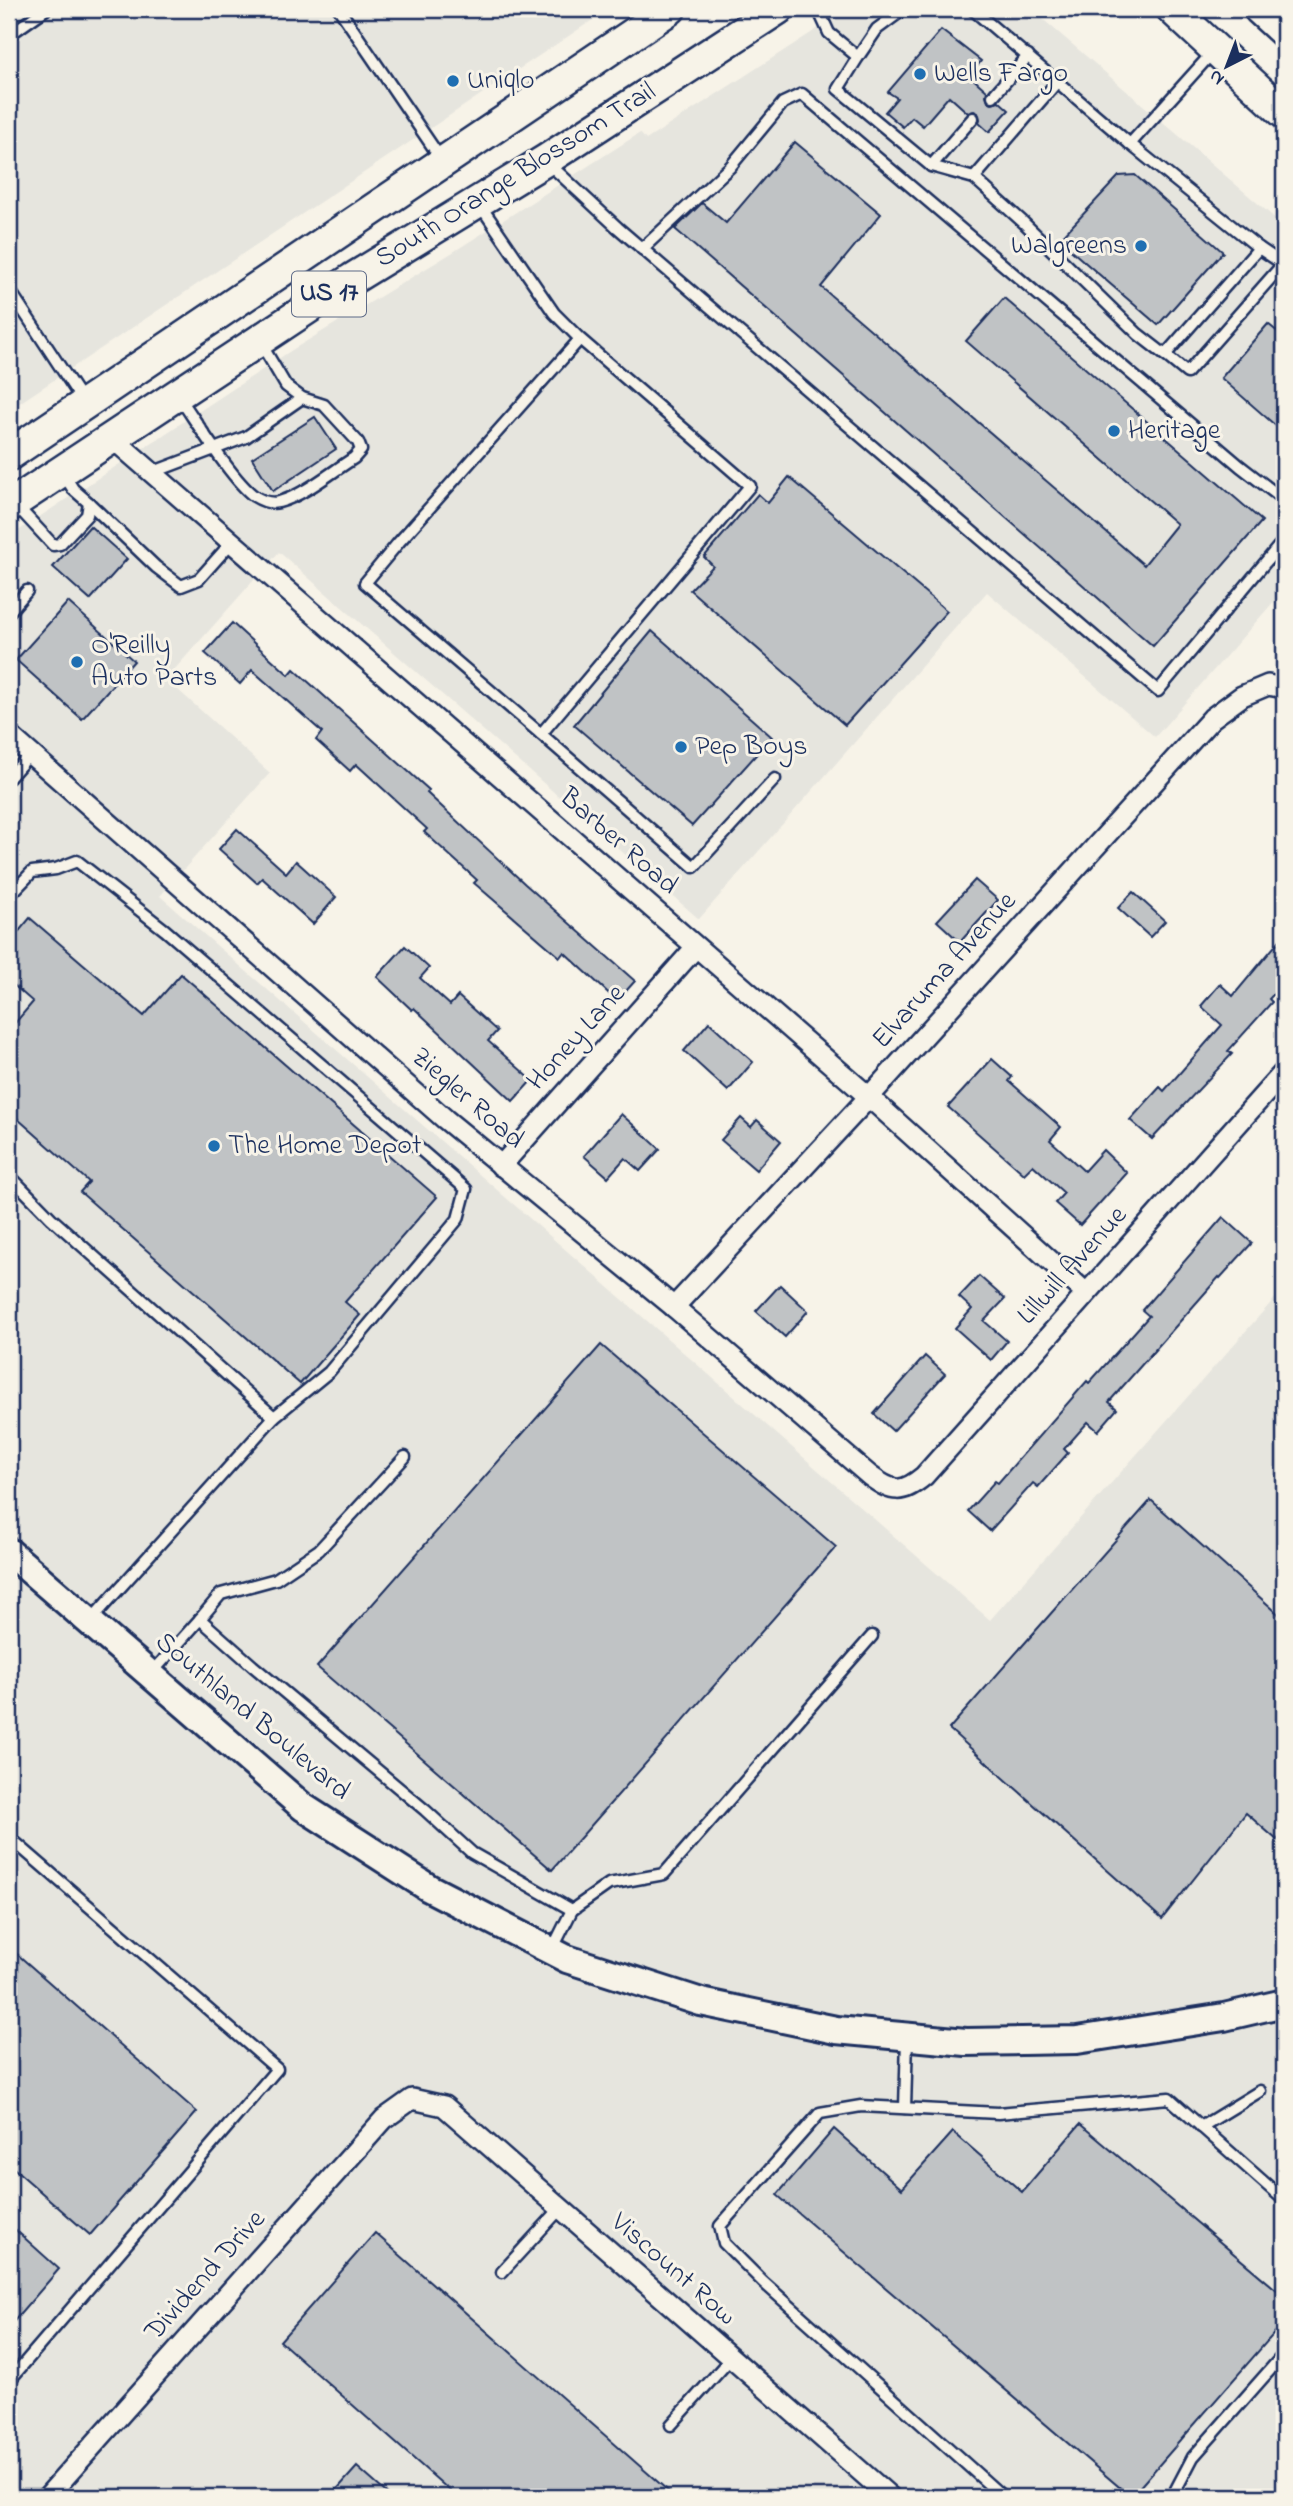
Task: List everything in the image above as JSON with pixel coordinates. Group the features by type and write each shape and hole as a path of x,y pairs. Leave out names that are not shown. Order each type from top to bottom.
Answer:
{"main road":[{"name":"South Orange Blossom Trail","path":"9,454 670,9"},
{"name":"South Orange Blossom Trail","path":"11,504 259,340 778,9"},
{"path":"1172,9 1284,113"},
{"path":"1259,9 1284,33"},
{"path":"111,437 107,420 112,396 129,374"},
{"path":"61,471 77,444 82,428 84,404"}],"street":[{"name":"Barber Road","path":"111,437 869,1097 1086,1293"},
{"name":"Elvaruma Avenue","path":"674,1307 869,1097 1212,718 1242,696 1276,687"},
{"name":"Ziegler Road","path":"9,735 501,1166 674,1307 870,1476 883,1486 900,1491"},
{"name":"Honey Lane","path":"501,1166 696,947"},
{"name":"Lillwill Avenue","path":"900,1491 924,1476 1284,1072"},
{"name":"Southland Boulevard","path":"9,1552 303,1807 429,1888 567,1959 701,2002 836,2030 966,2042 1077,2040 1224,2017 1284,2003"},
{"name":"Viscount Row","path":"412,2099 444,2106 890,2497"},
{"name":"Dividend Drive","path":"47,2497 384,2119 412,2099"}],"lane":[{"path":"9,35 46,9"},
{"path":"339,9 443,161"},
{"path":"818,9 829,33 858,58"},
{"path":"904,9 877,29 838,89 931,166 974,178 1138,334 1187,373 1283,263 1259,248 1130,144 972,9"},
{"path":"1130,144 1215,50"},
{"path":"993,96 1028,56"},
{"path":"974,178 1058,82"},
{"path":"642,249 730,167 783,103 802,94 1240,466 1284,500"},
{"path":"931,166 973,118"},
{"path":"545,160 642,249 1158,691 1284,540"},
{"path":"478,202 554,313 580,339 750,486 541,734"},
{"path":"1165,355 1259,248"},
{"path":"9,289 84,404"},
{"path":"580,339 365,583 694,867 775,779"},
{"path":"177,393 240,482 255,497 265,502 277,503 291,498 354,458 361,450 358,442 324,405 302,398 286,387 259,340"},
{"path":"151,474 246,437 302,398"},
{"path":"61,471 73,489 156,568 181,586 199,579 231,543"},
{"path":"11,504 52,545 60,544 87,515 89,503"},
{"path":"9,612 27,591"},
{"path":"9,778 30,754"},
{"path":"9,896 32,872 56,869 77,861 165,930 466,1189 458,1219 329,1372 274,1417 90,1622"},
{"path":"9,1175 51,1218 274,1417"},
{"path":"150,1675 221,1594 276,1579 319,1550 405,1457"},
{"path":"200,1619 472,1853 572,1910"},
{"path":"552,1951 572,1910 610,1884 664,1874 872,1636"},
{"path":"9,1837 277,2069 9,2381"},
{"path":"905,2108 907,2036"},
{"path":"1201,2127 1260,2091"},
{"path":"1003,2497 724,2244 720,2226 820,2113 861,2106 998,2113 1169,2098 1284,2200"},
{"path":"502,2272 561,2209"},
{"path":"1172,2497 1193,2457 1284,2354"},
{"path":"671,2425 731,2358"}],"shaded area":[{"path":"9,9 609,9 9,410"},
{"path":"848,9 1031,9 1284,226 1284,590 1155,737 987,592 699,919 279,552 166,679 270,773 160,896 990,1620 1284,1288 1284,2497 9,2497 9,537 292,350 450,254 640,133 646,140"}],"building":[{"path":"941,30 981,61 970,76 987,91 988,101 999,101 1009,110 989,132 979,123 978,113 968,113 949,96 923,126 912,117 903,127 885,112 897,98 888,92"},
{"name":"Heritage","path":"795,142 881,214 821,287 1144,565 1177,524 966,341 1004,298 1262,521 1153,646 675,229 702,203 726,223"},
{"name":"Walgreens","path":"1135,175 1223,252 1158,325 1059,240 1119,176"},
{"path":"1268,324 1284,337 1284,433 1221,378"},
{"path":"315,417 336,449 273,491 252,458"},
{"path":"789,477 947,611 845,725 690,590 713,566 704,557 758,494 768,503"},
{"path":"90,526 127,559 90,600 53,567"},
{"path":"68,602 134,661 82,719 16,660"},
{"path":"232,623 289,675 294,669 429,790 427,793 525,884 635,981 617,1001 564,952 560,957 474,883 477,880 424,832 427,829 356,764 350,771 316,740 322,732 252,670 240,684 205,653"},
{"path":"652,631 772,737 692,826 574,725"},
{"path":"237,829 286,873 296,861 336,897 313,924 262,878 257,883 219,849"},
{"path":"975,880 998,900 960,942 937,921"},
{"path":"1133,892 1165,921 1150,937 1118,908"},
{"name":"The Home Depot","path":"30,918 144,1016 181,974 437,1197 345,1302 360,1315 300,1384 80,1192 89,1182 9,1111 9,1030 33,1002 9,981 9,943"},
{"path":"1284,935 1284,983 1269,999 1272,1002 1228,1051 1232,1054 1152,1139 1130,1120 1160,1087 1164,1091 1222,1025 1201,1006 1220,984 1233,996"},
{"path":"405,946 429,968 420,978 450,1005 458,996 497,1031 488,1041 532,1080 513,1101 377,977"},
{"path":"709,1022 753,1062 728,1091 684,1051"},
{"path":"992,1059 1012,1077 1009,1081 1061,1127 1050,1140 1084,1171 1103,1150 1127,1173 1080,1225 1055,1203 1064,1193 1033,1165 1024,1174 948,1107"},
{"path":"621,1114 660,1149 640,1171 625,1158 608,1177 584,1156"},
{"path":"741,1118 751,1127 757,1120 781,1141 756,1170 721,1140"},
{"path":"1223,1217 1252,1243 1109,1402 1117,1409 1098,1431 1088,1422 1064,1449 1068,1453 1038,1487 1033,1483 990,1531 968,1511 995,1481 998,1483 1087,1381 1089,1383 1149,1316 1142,1310"},
{"path":"979,1276 1005,1299 984,1321 1007,1341 991,1360 955,1328 972,1309 959,1297"},
{"path":"780,1285 808,1311 785,1337 756,1311"},
{"path":"601,1345 836,1547 552,1870 317,1667"},
{"path":"925,1356 945,1374 893,1431 874,1414"},
{"path":"1151,1500 1284,1619 1284,1832 1277,1840 1246,1813 1162,1919 949,1729"},
{"path":"9,1947 197,2112 90,2235 9,2164"},
{"path":"1080,2124 1284,2296 1284,2322 1131,2497 777,2195 834,2129 902,2189 953,2132 1022,2192"},
{"path":"9,2224 59,2269 9,2327"},
{"path":"375,2233 675,2497 457,2497 280,2341"},
{"path":"357,2467 391,2497 330,2497"}],"place":[{"name":"Wells Fargo","path":"920,74"},
{"name":"Uniqlo","path":"453,81"},
{"name":"Walgreens","path":"1141,246"},
{"name":"Heritage","path":"1114,431"},
{"name":"O'Reilly Auto Parts","path":"77,662"},
{"name":"Pep Boys","path":"681,747"},
{"name":"The Home Depot","path":"214,1146"}]}
